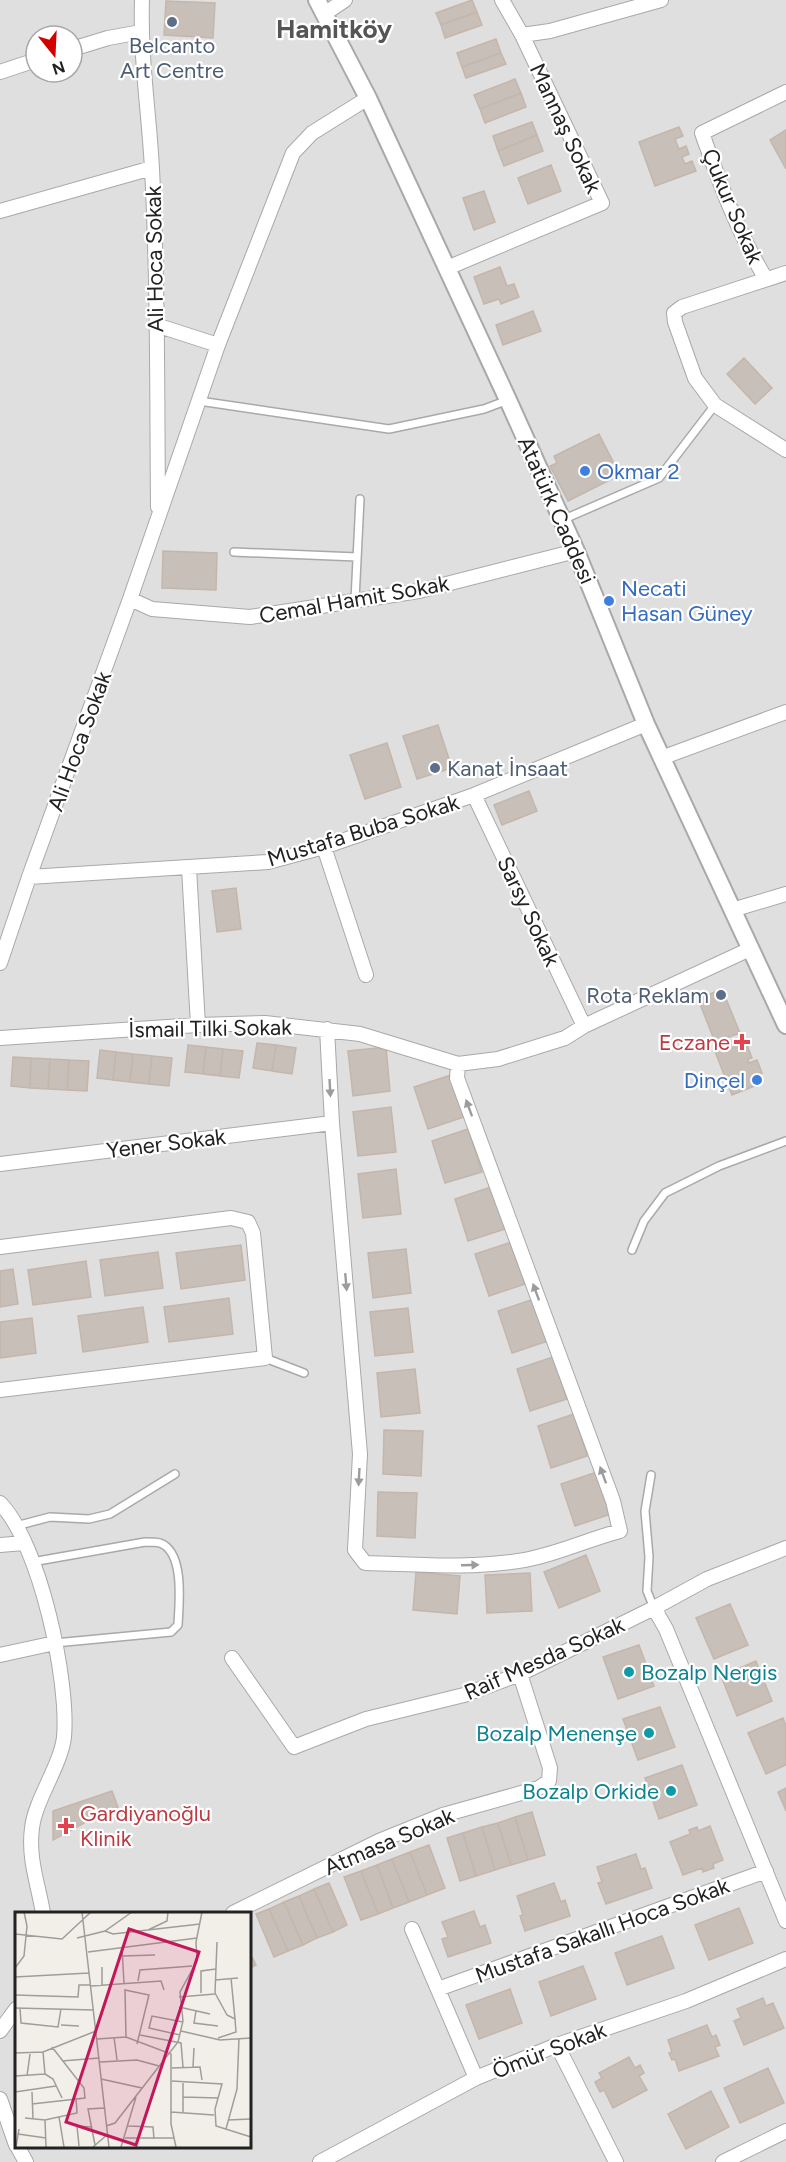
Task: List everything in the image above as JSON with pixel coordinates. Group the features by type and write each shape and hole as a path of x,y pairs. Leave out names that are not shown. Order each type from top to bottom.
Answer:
{"street":[{"name":"Ali Hoca Sokak","path":"142,0 141,32 152,168 158,519"},
{"path":"320,7 345,0"},
{"name":"Mannaş Sokak","path":"447,268 602,203 522,35 502,0"},
{"path":"522,35 550,31 661,0"},
{"name":"Atatürk Caddesi","path":"320,7 368,99 508,400 576,551 661,758 785,1021"},
{"path":"84,45 141,32"},
{"path":"0,72 24,64"},
{"name":"Çukur Sokak","path":"766,279 748,249 719,182 702,133 786,92"},
{"name":"Ali Hoca Sokak","path":"0,963 218,345 293,153 312,133 368,99"},
{"path":"0,211 152,168"},
{"path":"786,273 682,307 674,313 675,322 695,378 716,405 786,450"},
{"path":"156,325 218,345"},
{"name":"Cemal Hamit Sokak","path":"130,599 152,609 250,617 419,591 576,551"},
{"path":"661,758 786,712"},
{"name":"Mustafa Buba Sokak","path":"29,877 268,862 324,847 474,795 646,724"},
{"name":"Sarsy Sokak","path":"474,795 584,1026"},
{"path":"324,847 366,975"},
{"path":"189,868 198,1024"},
{"path":"732,910 786,894"},
{"name":"İsmail Tilki Sokak","path":"0,1038 198,1024 265,1023 360,1034 458,1064 498,1059 565,1038 584,1026 750,949"},
{"path":"327,1029 332,1123 360,1454 355,1550 365,1563 468,1565 517,1562 542,1557 591,1538 620,1531 613,1501 458,1078 458,1064"},
{"name":"Yener Sokak","path":"0,1164 332,1123"},
{"path":"0,1247 231,1218 248,1222 253,1233 265,1358 0,1390"},
{"path":"0,1503 16,1526 41,1585 64,1691 64,1739 32,1825 30,1856 43,1912"},
{"path":"0,1545 24,1543"},
{"name":"Raif Mesda Sokak","path":"232,1659 294,1747 366,1719 464,1695 520,1674 654,1608 707,1579 786,1548"},
{"path":"654,1608 666,1629 786,1921"},
{"path":"0,1655 55,1643"},
{"name":"Atmasa Sokak","path":"235,1912 379,1840 443,1815 539,1788 549,1781 550,1768 520,1674"},
{"name":"Mustafa Sakallı Hoca Sokak","path":"438,1989 766,1871"},
{"path":"412,1929 476,2078"},
{"name":"Ömür Sokak","path":"320,2162 476,2078 557,2045 686,2001 786,1959"},
{"path":"0,2031 15,2010"},
{"path":"557,2045 616,2162"},
{"path":"0,2099 15,2140"},
{"path":"723,2162 786,2131"},
{"path":"18,2147 26,2162"}],"lane":[{"path":"199,401 389,429 484,410 508,400"},
{"path":"562,520 659,478 716,405"},
{"path":"354,600 360,499"},
{"path":"234,552 357,557"},
{"path":"632,1250 644,1221 665,1194 719,1166 786,1141"},
{"path":"265,1358 304,1373"},
{"path":"16,1526 50,1517 89,1519 110,1514 175,1474"},
{"path":"651,1475 645,1511 649,1557 647,1591 654,1608"},
{"path":"32,1562 145,1542 159,1543 168,1548 176,1564 180,1580 178,1625 171,1632 55,1643"}],"shaded area":[{"path":"0,0 786,0 786,2162 0,2162"}],"building":[{"path":"472,0 477,12 441,25 436,13"},
{"path":"166,1 215,3 213,38 164,35"},
{"path":"477,12 482,25 445,38 441,25"},
{"path":"496,39 501,53 462,67 457,53"},
{"path":"501,53 506,64 466,78 462,67"},
{"path":"515,79 521,93 480,109 474,95"},
{"path":"521,93 526,107 485,123 480,109"},
{"path":"532,122 537,135 498,151 493,136"},
{"path":"679,127 683,136 675,139 679,149 686,146 689,154 682,157 685,164 692,161 696,171 655,186 639,142"},
{"path":"786,130 786,169 770,140"},
{"path":"537,135 543,151 504,166 498,151"},
{"path":"551,165 561,191 528,204 518,178"},
{"path":"484,191 495,222 474,230 463,198"},
{"path":"500,267 507,286 514,284 519,297 501,304 499,299 484,304 474,277"},
{"path":"533,311 541,331 503,345 496,325"},
{"path":"744,358 772,388 755,404 727,374"},
{"name":"Okmar 2","path":"599,434 620,475 568,501 550,466 557,463 554,456"},
{"path":"163,551 217,553 216,590 162,588"},
{"path":"438,725 452,768 417,779 403,736"},
{"path":"387,743 401,787 365,799 350,755"},
{"path":"529,791 537,811 502,825 494,805"},
{"path":"236,888 241,929 217,932 212,891"},
{"path":"722,989 740,1033 715,1042 698,999"},
{"path":"744,1037 752,1058 748,1059 749,1063 757,1060 762,1073 758,1074 762,1083 732,1095 714,1049"},
{"path":"257,1043 276,1045 272,1071 253,1068"},
{"path":"188,1045 206,1047 203,1074 185,1072"},
{"path":"276,1045 296,1048 292,1074 272,1071"},
{"path":"206,1047 223,1049 220,1076 203,1074"},
{"path":"386,1047 390,1091 353,1096 348,1051"},
{"path":"223,1049 243,1051 239,1078 220,1076"},
{"path":"100,1050 116,1052 113,1080 97,1078"},
{"path":"116,1052 133,1054 130,1082 113,1080"},
{"path":"133,1054 152,1056 149,1084 130,1082"},
{"path":"152,1056 172,1058 169,1086 149,1084"},
{"path":"13,1057 31,1058 30,1088 11,1086"},
{"path":"31,1058 50,1059 48,1089 30,1088"},
{"path":"50,1059 69,1060 67,1090 48,1089"},
{"path":"69,1060 89,1061 87,1091 67,1090"},
{"path":"451,1075 464,1117 428,1129 414,1087"},
{"path":"391,1107 396,1152 358,1156 353,1112"},
{"path":"468,1129 482,1172 445,1183 432,1141"},
{"path":"396,1169 401,1214 363,1218 358,1174"},
{"path":"491,1187 505,1229 468,1241 455,1199"},
{"path":"512,1242 525,1284 489,1296 475,1254"},
{"path":"241,1245 245,1280 181,1289 176,1253"},
{"path":"406,1249 411,1293 373,1298 368,1253"},
{"path":"158,1252 163,1288 105,1296 100,1260"},
{"path":"86,1261 91,1297 33,1305 28,1270"},
{"path":"13,1269 18,1304 0,1307 0,1271"},
{"path":"229,1298 233,1334 169,1342 164,1307"},
{"path":"534,1299 548,1341 512,1353 498,1311"},
{"path":"143,1307 148,1342 83,1352 78,1316"},
{"path":"408,1308 413,1352 375,1356 370,1312"},
{"path":"32,1318 36,1353 0,1358 0,1322"},
{"path":"553,1357 567,1399 530,1411 517,1369"},
{"path":"415,1369 420,1413 381,1417 377,1373"},
{"path":"574,1414 587,1456 551,1468 538,1426"},
{"path":"384,1430 423,1431 421,1476 383,1474"},
{"path":"597,1472 611,1514 575,1526 561,1484"},
{"path":"378,1492 417,1493 415,1538 377,1536"},
{"path":"586,1555 600,1591 559,1608 544,1572"},
{"path":"416,1572 460,1576 457,1614 413,1610"},
{"path":"530,1573 532,1611 487,1613 485,1575"},
{"path":"730,1604 748,1645 714,1659 696,1618"},
{"name":"Bozalp Nergis","path":"639,1645 654,1686 618,1699 603,1657"},
{"path":"756,1661 772,1701 737,1716 721,1676"},
{"name":"Bozalp Menenşe","path":"660,1707 675,1747 638,1760 623,1719"},
{"path":"783,1718 786,1726 786,1765 766,1774 748,1733"},
{"name":"Bozalp Orkide","path":"682,1765 697,1805 659,1819 645,1778"},
{"path":"786,1788 786,1811 778,1792"},
{"name":"Gardiyanoğlu Klinik","path":"112,1791 118,1807 104,1812 53,1840 53,1811"},
{"path":"532,1812 545,1855 528,1860 515,1817"},
{"path":"515,1817 528,1860 511,1865 498,1823"},
{"path":"498,1823 511,1865 495,1870 482,1827"},
{"path":"710,1826 723,1860 713,1864 714,1868 703,1872 702,1868 683,1875 670,1842 690,1834 689,1830 697,1827 698,1831"},
{"path":"482,1827 495,1870 476,1876 463,1833"},
{"path":"463,1833 476,1876 460,1881 447,1838"},
{"path":"429,1845 445,1888 427,1895 410,1852"},
{"path":"410,1852 427,1895 409,1902 392,1859"},
{"path":"636,1854 641,1869 645,1868 652,1888 606,1904 598,1883 602,1882 597,1867"},
{"path":"392,1859 409,1902 393,1908 377,1865"},
{"path":"377,1865 393,1908 378,1914 361,1871"},
{"path":"361,1871 378,1914 361,1920 344,1877"},
{"path":"329,1883 347,1925 333,1932 314,1889"},
{"path":"554,1883 561,1902 565,1900 570,1916 525,1931 517,1896"},
{"path":"314,1889 333,1932 317,1938 299,1896"},
{"path":"299,1896 317,1938 303,1945 284,1902"},
{"path":"284,1902 303,1945 288,1951 269,1909"},
{"path":"739,1908 753,1943 709,1960 695,1925"},
{"path":"269,1909 288,1951 274,1957 256,1914"},
{"path":"474,1911 480,1927 485,1925 491,1943 448,1957 442,1939 448,1937 442,1922"},
{"path":"662,1936 674,1968 627,1985 615,1953"},
{"path":"250,1953 256,1965 250,1968"},
{"path":"583,1966 596,1999 551,2016 539,1982"},
{"path":"510,1989 522,2023 479,2039 466,2005"},
{"path":"763,1998 766,2006 773,2003 784,2028 744,2045 734,2021 741,2018 737,2009"},
{"path":"707,2025 712,2037 716,2035 720,2045 715,2047 719,2056 679,2071 675,2059 672,2060 669,2053 672,2052 668,2040"},
{"path":"629,2057 635,2068 640,2065 644,2073 639,2076 647,2090 613,2108 604,2090 600,2092 595,2082 602,2078 599,2073"},
{"path":"768,2068 784,2103 740,2123 724,2088"},
{"path":"711,2091 729,2127 686,2149 668,2114"}],"place":[{"name":"Belcanto Art Centre","path":"172,22"},
{"name":"Okmar 2","path":"585,471"},
{"name":"Necati Hasan Güney","path":"609,601"},
{"name":"Kanat İnsaat","path":"435,768"},
{"name":"Rota Reklam","path":"721,995"},
{"name":"Eczane","path":"742,1042"},
{"name":"Dinçel","path":"757,1080"},
{"name":"Bozalp Nergis","path":"629,1672"},
{"name":"Bozalp Menenşe","path":"649,1733"},
{"name":"Bozalp Orkide","path":"671,1791"},
{"name":"Gardiyanoğlu Klinik","path":"66,1826"}],"district":[{"name":"Hamitköy","path":"334,29"}]}
